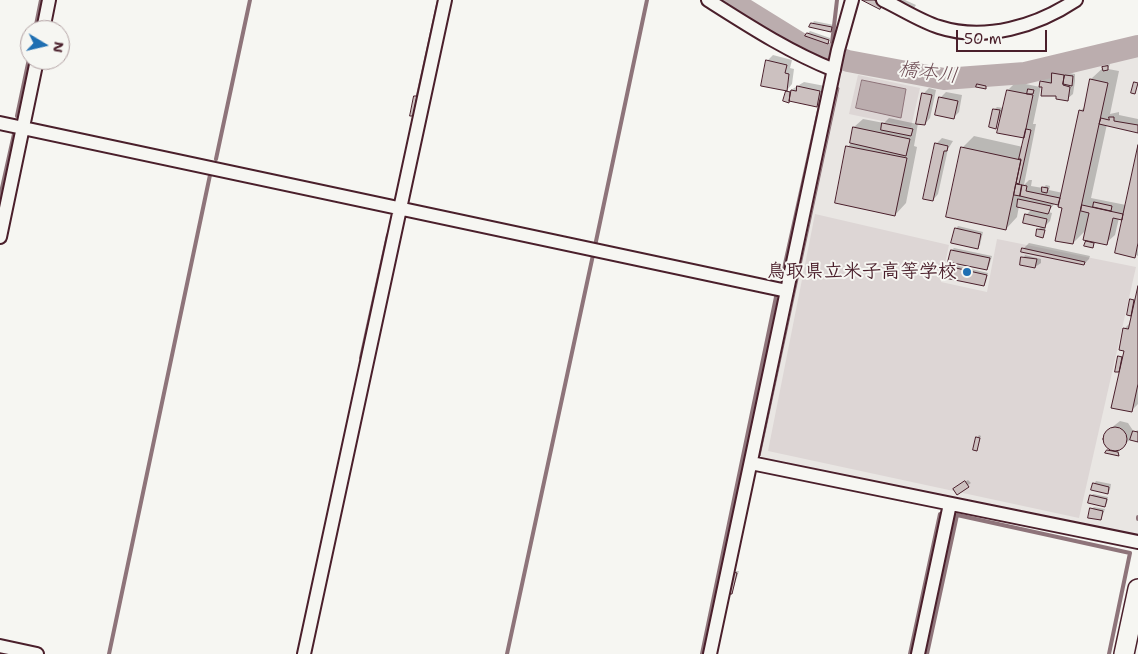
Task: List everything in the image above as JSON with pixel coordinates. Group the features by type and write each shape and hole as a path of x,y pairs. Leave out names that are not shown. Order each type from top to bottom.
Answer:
{"main road":[{"path":"1124,654 1138,589"}],"street":[{"path":"45,20 50,0"},
{"path":"304,654 445,0"},
{"path":"708,0 804,58 835,68"},
{"path":"710,654 838,50 852,0"},
{"path":"883,0 937,26 982,33 1034,22 1057,12 1076,0"},
{"path":"0,237 35,70"},
{"path":"0,123 787,290"},
{"path":"751,463 1138,542"},
{"path":"918,654 950,504"},
{"path":"0,646 37,654"}],"shaded area":[{"name":"鳥取県立米子高等学校","path":"1138,51 1138,536 756,459 841,64 936,84 1025,77"},
{"path":"858,75 920,88 911,127 849,114"},
{"path":"862,80 906,89 901,118 856,108"},
{"path":"837,87 839,88 760,456 758,456"},
{"path":"815,214 949,245 941,282 987,292 997,239 1136,267 1079,518 768,451"}],"building":[{"path":"862,0 874,0 882,4 880,9"},
{"path":"811,23 832,27 831,32 809,27"},
{"path":"807,33 829,40 828,44 805,36"},
{"path":"766,60 787,65 785,73 789,74 787,91 761,86"},
{"path":"1108,66 1108,70 1103,71 1102,67"},
{"path":"1052,73 1064,75 1063,85 1070,87 1068,101 1056,99 1056,96 1041,96 1042,87 1039,87 1040,81 1051,83"},
{"path":"1065,75 1073,76 1072,86 1063,84"},
{"path":"1090,79 1108,83 1073,244 1055,241 1062,208 1058,207 1079,110 1083,111"},
{"path":"1134,82 1138,83 1135,94 1131,93"},
{"path":"977,84 986,86 986,89 976,87"},
{"path":"797,86 820,91 817,107 789,101 791,90 796,91"},
{"path":"1028,89 1034,90 1033,94 1027,94"},
{"path":"1007,90 1033,95 1024,138 997,133"},
{"path":"786,91 790,92 789,103 783,101"},
{"path":"922,93 932,95 925,125 916,124"},
{"path":"414,96 417,96 413,116 410,116"},
{"path":"939,97 958,101 954,119 935,115"},
{"path":"993,109 1000,110 996,129 989,127"},
{"path":"1109,117 1114,117 1114,121 1138,125 1138,133 1099,124 1101,118 1109,120"},
{"path":"882,123 913,129 911,136 881,130"},
{"path":"853,127 910,139 906,156 850,143"},
{"path":"1026,129 1031,130 1019,184 1016,183 1021,159 1019,159"},
{"path":"935,143 948,146 947,151 944,151 933,201 923,199"},
{"path":"1138,145 1138,243 1135,258 1115,253"},
{"path":"846,146 907,158 895,216 835,203"},
{"path":"961,147 1021,160 1006,230 946,217"},
{"path":"1016,184 1022,185 1020,196 1014,195"},
{"path":"1022,185 1027,186 1026,191 1060,198 1058,205 1020,196"},
{"path":"1042,187 1048,188 1047,193 1042,192"},
{"path":"1018,199 1051,206 1048,214 1017,207"},
{"path":"1094,202 1112,206 1111,211 1093,207"},
{"path":"1082,205 1123,214 1122,220 1113,218 1107,245 1083,240 1089,213 1081,211"},
{"path":"1025,214 1047,219 1045,228 1023,223"},
{"path":"955,228 981,234 978,249 951,243"},
{"path":"1037,229 1045,230 1043,238 1036,236"},
{"path":"1086,241 1094,243 1093,248 1084,246"},
{"path":"1022,248 1085,262 1084,265 1021,252"},
{"path":"951,250 990,258 987,270 948,262"},
{"path":"1021,257 1037,259 1035,268 1020,265"},
{"path":"947,266 987,275 984,286 945,278"},
{"path":"1138,286 1138,384 1132,412 1111,408 1124,351 1119,350 1123,328 1128,329"},
{"path":"1130,299 1134,300 1131,316 1127,315"},
{"path":"1118,356 1122,357 1119,372 1115,372"},
{"path":"1115,427 1124,430 1127,439 1124,448 1115,451 1106,448 1103,439 1106,430"},
{"path":"1133,431 1138,432 1138,442 1130,440"},
{"path":"976,437 980,438 977,451 973,450"},
{"path":"1107,450 1118,452 1119,456 1105,453"},
{"path":"965,481 969,487 957,495 953,489"},
{"path":"1093,483 1109,487 1108,494 1091,490"},
{"path":"1090,495 1107,499 1105,507 1088,503"},
{"path":"1090,508 1103,511 1101,520 1088,518"},
{"path":"733,572 737,573 732,594 728,594"}],"waterway":[{"path":"37,20 41,0"},
{"path":"216,159 250,0"},
{"path":"417,100 439,0"},
{"path":"595,246 647,0"},
{"name":"橋本川","path":"730,0 803,45 848,61 944,79 1025,73 1138,46"},
{"path":"832,43 837,0"},
{"path":"17,116 27,70"},
{"path":"783,273 821,101"},
{"path":"0,197 14,134"},
{"path":"109,654 210,175"},
{"path":"361,358 388,235"},
{"path":"507,654 593,255"},
{"path":"702,654 776,297"},
{"path":"910,654 940,514"},
{"path":"927,654 957,515 1130,553 1109,654"}],"place":[{"name":"鳥取県立米子高等学校","path":"967,272"}]}
